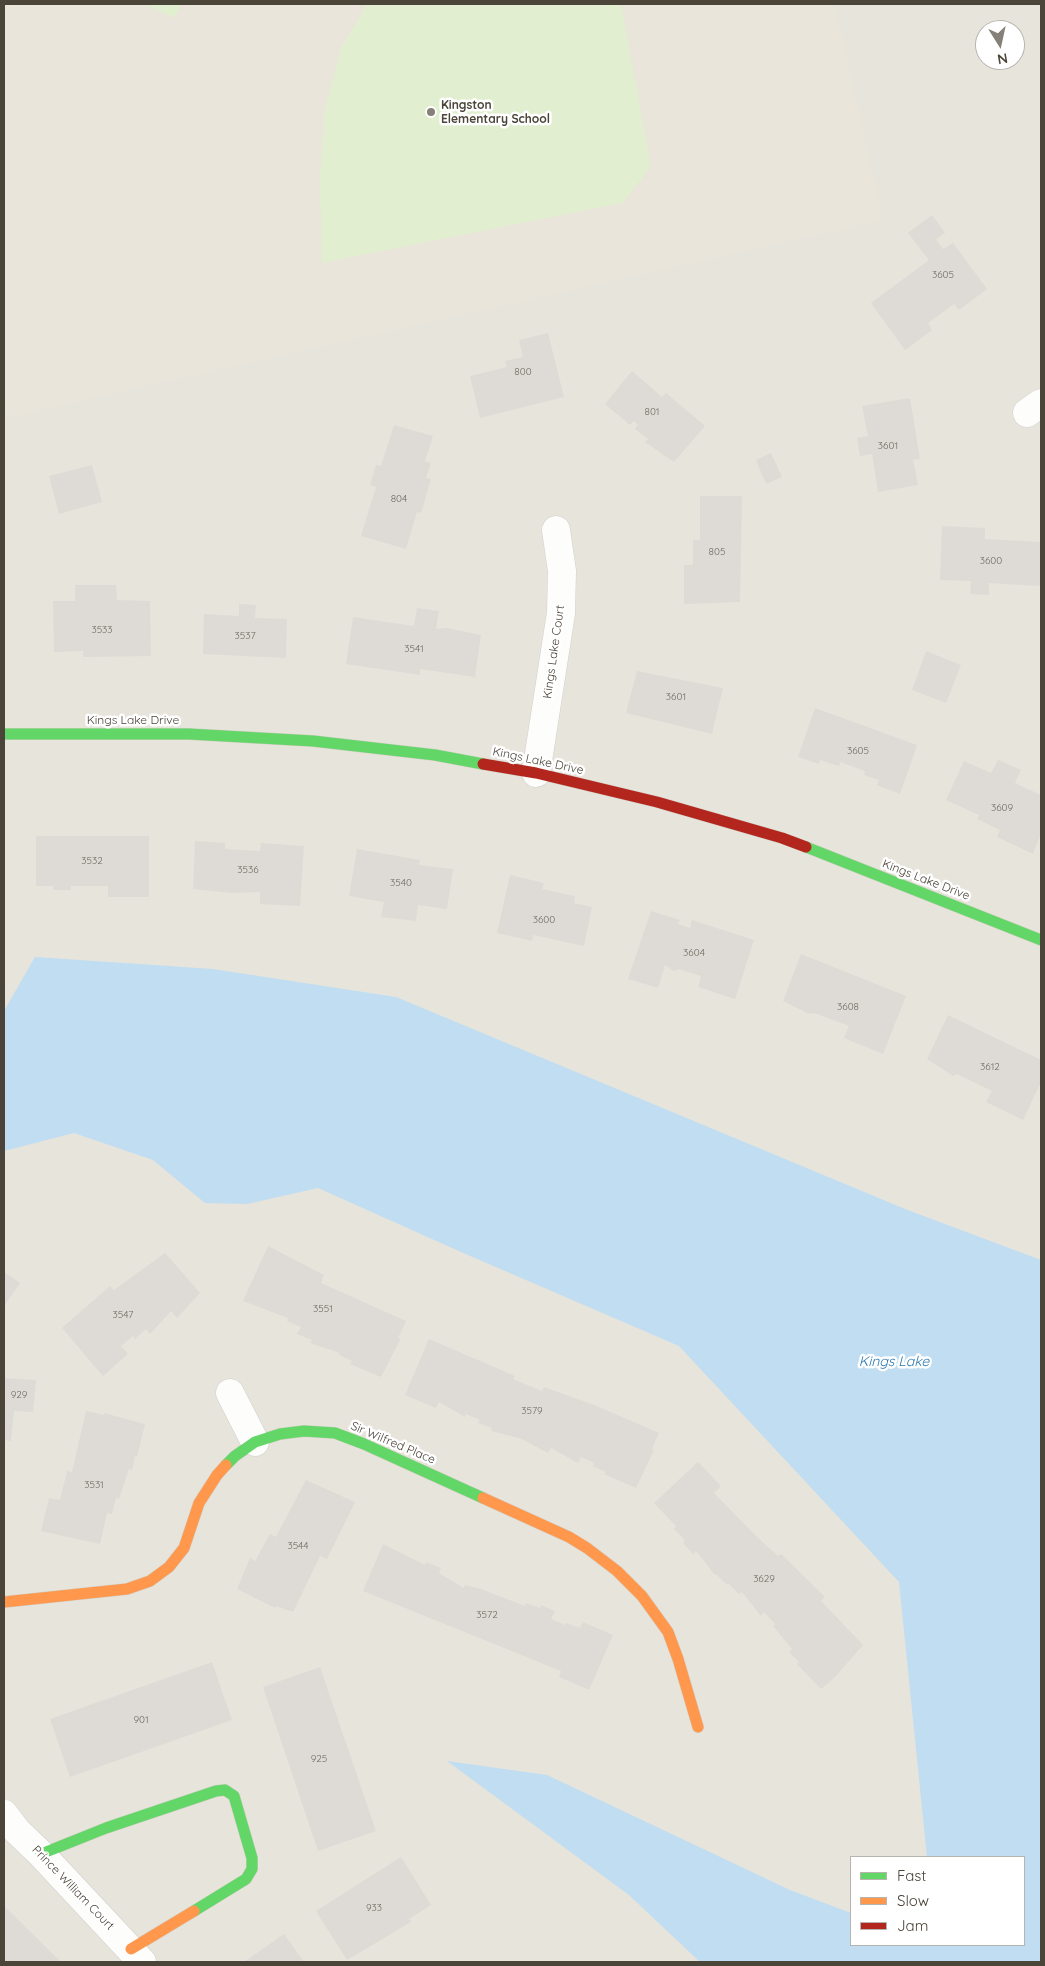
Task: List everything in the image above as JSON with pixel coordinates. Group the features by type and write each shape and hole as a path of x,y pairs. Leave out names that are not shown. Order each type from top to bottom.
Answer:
{"street":[{"name":"Kings Lake Court","path":"536,773 562,613 562,571 556,530"},
{"name":"Kings Lake Drive","path":"4,734 190,734 312,741 435,755 536,773 657,802 782,838 1041,940"},
{"path":"230,1393 255,1442"},
{"name":"Sir Wilfred Place","path":"4,1602 127,1589 150,1581 169,1567 184,1548 199,1504 217,1475 235,1456 255,1442 280,1434 304,1431 335,1433 364,1444 568,1537 587,1548 617,1571 642,1596 668,1632 698,1727"},
{"path":"42,1854 106,1828 216,1791 225,1790 234,1796 252,1858 252,1868 246,1879 136,1956"},
{"name":"Prince William Court","path":"4,1814 17,1831 42,1854 136,1956"}],"shaded area":[{"path":"4,4 1041,4 1041,1962 4,1962"},
{"name":"Kingston Elementary School","path":"4,4 835,4 883,220 4,418"}],"green space":[{"path":"145,4 181,4 174,18"},
{"path":"367,4 621,4 651,166 623,203 322,263 320,179 325,107 342,46"}],"water":[{"name":"Kings Lake","path":"35,957 213,969 396,997 905,1209 1041,1260 1041,1962 700,1962 629,1895 447,1761 547,1775 790,1890 850,1913 850,1946 1025,1946 1025,1856 927,1856 899,1582 679,1346 318,1188 247,1204 205,1203 153,1160 74,1133 4,1151 4,1011"}],"building":[{"path":"932,215 945,233 936,239 943,249 953,243 987,289 959,310 954,304 928,323 932,330 905,350 871,303 929,260 908,233"},
{"path":"548,333 564,397 480,418 470,376 507,367 505,361 523,357 519,340"},
{"path":"632,371 662,397 666,393 705,426 674,462 645,442 648,439 635,429 638,425 634,421 630,425 605,404"},
{"path":"910,398 920,459 913,460 918,485 878,492 872,454 860,456 857,438 868,436 862,406"},
{"path":"394,425 433,436 425,461 431,463 426,478 431,479 421,513 417,512 406,549 361,536 376,487 370,485 376,465 381,466"},
{"path":"771,453 782,477 766,484 756,460"},
{"path":"92,465 102,502 59,514 49,476"},
{"path":"700,496 742,496 740,602 684,604 684,565 693,565 693,540 700,540"},
{"path":"942,526 985,528 985,539 1041,542 1041,586 989,583 989,595 970,594 971,581 940,580"},
{"path":"75,585 116,585 117,600 150,601 151,656 83,657 83,651 54,652 53,601 75,601"},
{"path":"239,604 256,605 255,618 287,619 286,658 203,654 204,614 239,616"},
{"path":"417,608 439,611 436,629 447,628 481,635 475,677 420,669 420,675 346,664 353,617 414,626"},
{"path":"926,651 961,665 946,703 912,690"},
{"path":"637,671 723,688 712,734 626,713"},
{"path":"815,708 917,745 900,794 877,785 879,780 864,775 865,771 840,762 839,766 820,760 819,764 798,757"},
{"path":"998,760 1021,770 1015,783 1041,795 1041,833 1033,854 997,837 1000,830 977,819 979,815 946,800 964,761 991,773"},
{"path":"36,836 149,836 149,897 108,897 108,886 71,886 71,890 53,890 53,886 36,886"},
{"path":"195,841 225,843 225,849 260,851 261,843 304,846 300,906 260,904 260,892 232,893 193,889"},
{"path":"357,849 420,860 419,865 453,869 447,909 418,905 416,921 381,917 384,902 349,896"},
{"path":"510,875 544,883 542,889 575,896 574,903 592,907 584,946 533,935 532,941 497,933"},
{"path":"651,911 680,920 678,924 690,928 692,920 754,940 735,999 698,987 701,976 679,969 674,971 665,965 658,988 628,979"},
{"path":"801,954 906,996 883,1054 844,1038 849,1026 814,1013 809,1014 783,1001"},
{"path":"948,1015 1041,1060 1041,1082 1023,1120 986,1102 992,1091 957,1074 953,1076 927,1059"},
{"path":"268,1246 324,1275 321,1283 406,1321 398,1338 401,1338 381,1377 350,1364 352,1361 339,1355 340,1353 310,1343 312,1340 297,1334 301,1327 287,1321 288,1318 243,1301"},
{"path":"165,1253 200,1293 177,1318 171,1311 150,1334 146,1329 135,1339 133,1336 121,1346 128,1354 103,1376 62,1328 110,1286 114,1290"},
{"path":"4,1272 20,1283 4,1306"},
{"path":"429,1339 515,1376 513,1379 542,1391 544,1387 597,1406 659,1433 652,1449 654,1450 636,1488 604,1474 606,1472 593,1466 594,1463 581,1457 578,1463 551,1448 548,1453 522,1439 491,1431 492,1428 478,1423 480,1420 466,1414 465,1417 439,1402 436,1408 405,1395"},
{"path":"4,1378 36,1380 33,1412 14,1411 11,1441 4,1440"},
{"path":"86,1411 104,1415 104,1413 145,1424 132,1470 129,1469 119,1499 116,1498 112,1514 107,1513 100,1544 41,1531 49,1498 60,1500 67,1471 72,1472"},
{"path":"698,1462 721,1486 714,1493 756,1536 778,1556 781,1554 825,1597 821,1601 863,1645 834,1678 821,1689 797,1664 799,1662 789,1652 792,1649 773,1626 775,1624 764,1612 761,1616 742,1592 739,1594 728,1583 727,1585 715,1575 696,1551 693,1554 683,1543 685,1540 674,1529 676,1526 654,1503"},
{"path":"306,1480 355,1502 327,1559 320,1556 293,1612 276,1606 275,1608 237,1589 250,1558 255,1561 270,1534 276,1537"},
{"path":"383,1544 425,1565 426,1562 441,1568 439,1573 464,1588 465,1585 481,1589 525,1606 526,1603 540,1608 541,1605 555,1611 551,1619 565,1625 566,1623 580,1628 583,1622 613,1635 589,1690 559,1677 561,1671 363,1591"},
{"path":"212,1662 232,1720 70,1777 50,1719"},
{"path":"320,1667 376,1831 318,1851 263,1687"},
{"path":"401,1857 431,1905 409,1919 411,1922 347,1960 316,1911"},
{"path":"4,1906 61,1962 4,1962"},
{"path":"284,1934 304,1962 244,1962"}],"traffic: fast":[{"path":"4,734 189,734 313,741 435,755 483,764"},
{"path":"806,847 1041,940"},
{"path":"226,1465 255,1442 280,1434 304,1431 335,1433 364,1444 483,1498"},
{"path":"41,1854 106,1828 216,1791 225,1790 234,1796 252,1858 252,1869 246,1879 194,1911"}],"traffic: slow":[{"path":"4,1602 127,1589 150,1581 169,1567 184,1548 199,1503 217,1475 226,1465"},
{"path":"483,1498 569,1537 587,1548 617,1571 642,1596 668,1632 698,1727"},
{"path":"131,1949 194,1911"}],"traffic: jam":[{"path":"483,764 536,773 657,802 782,838 806,847"}],"place":[{"name":"Kingston Elementary School","path":"431,112"}]}
